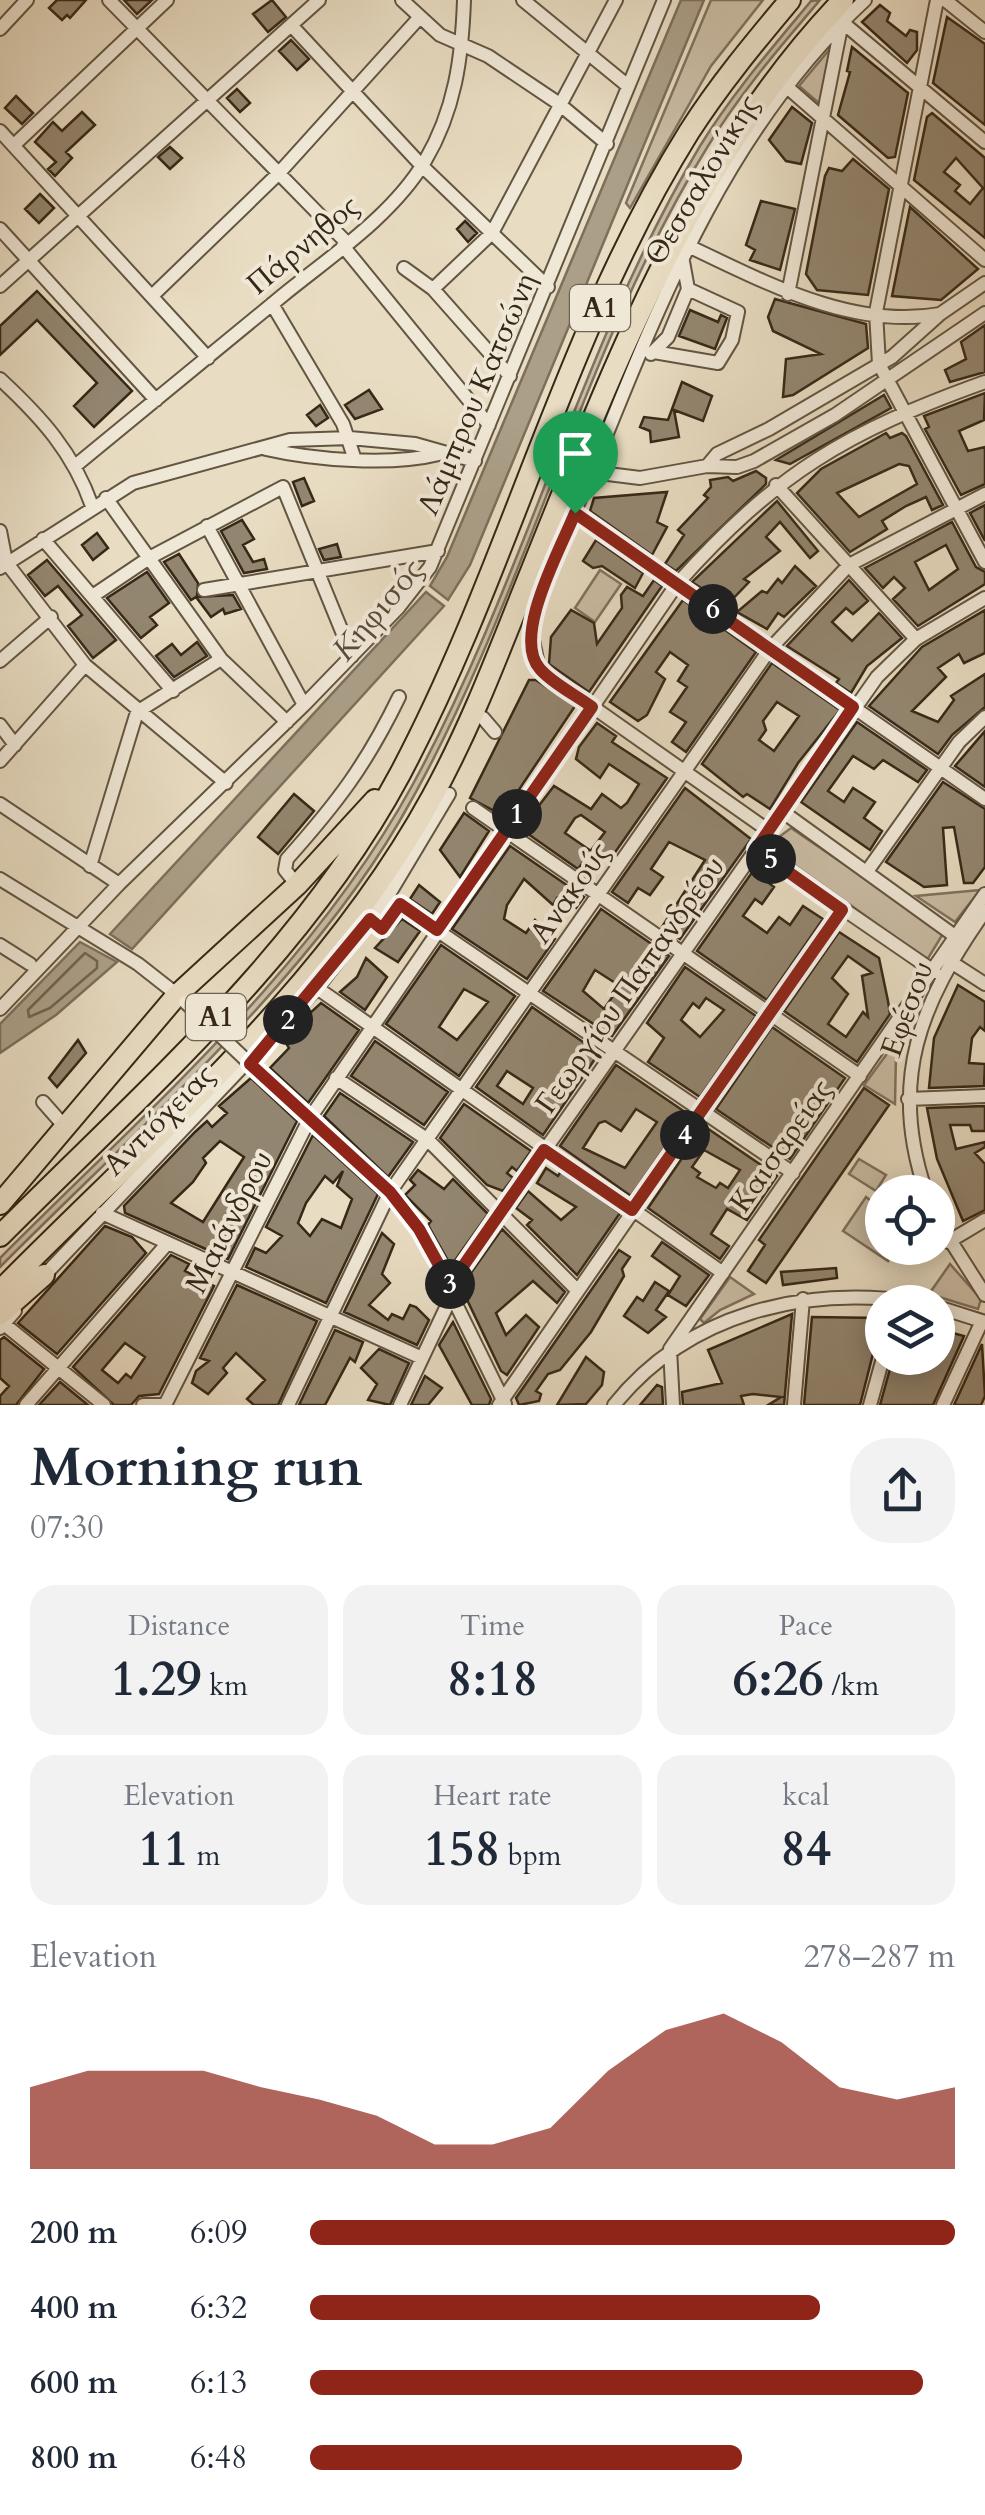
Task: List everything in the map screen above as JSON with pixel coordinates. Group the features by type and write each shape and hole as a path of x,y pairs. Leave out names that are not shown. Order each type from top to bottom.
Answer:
{"highway":[{"name":"Α1","path":"0,1236 187,1049 281,945 354,851 400,773 454,660 579,354 649,205 707,106 790,0"},
{"name":"Α1","path":"0,1290 226,1062 360,910 434,792 496,663 615,370 704,184 764,92 842,11"},
{"path":"684,250 704,184"},
{"path":"615,370 645,357"},
{"path":"449,794 489,725 496,663"},
{"path":"0,1204 181,998 297,885 400,773"},
{"path":"1,1322 44,1275"}],"street":[{"path":"0,29 27,0"},
{"path":"110,0 345,244 488,425"},
{"path":"14,145 167,0"},
{"path":"402,0 420,18 462,46 488,56 558,103 607,144"},
{"name":"Πάρνηθος","path":"76,466 397,197 422,166 452,102 462,46 464,0"},
{"path":"432,289 492,233 616,0"},
{"name":"Λάμπρου Κατσώνη","path":"0,1009 83,930 120,884 304,705 419,583 438,551 664,0"},
{"name":"Θεσσαλονίκης","path":"592,707 539,669 531,631 575,513 645,357 684,250 735,161 842,11 865,0"},
{"path":"936,0 876,312 878,360 985,562"},
{"path":"945,0 985,32"},
{"path":"0,286 317,1"},
{"path":"525,1 628,86"},
{"path":"842,11 919,88 985,142"},
{"path":"788,294 825,120 842,11"},
{"path":"152,296 279,173 420,18"},
{"path":"291,26 422,166 548,287"},
{"path":"787,87 985,260"},
{"path":"0,131 208,358"},
{"path":"0,229 156,400"},
{"path":"645,357 668,336 688,289 684,250 822,305 940,314"},
{"path":"404,268 432,289 510,376"},
{"path":"707,466 717,454 769,430 878,360 910,345 940,314 985,283"},
{"path":"645,357 718,363 723,356 738,312 688,289"},
{"path":"272,304 350,438 354,457"},
{"path":"592,472 640,478 707,466 738,468 890,386 985,312"},
{"path":"0,379 42,418 76,466 92,506"},
{"name":"Μαιάνδρου","path":"165,1405 310,1118 677,584 726,528 776,485 839,444 903,411 985,382"},
{"path":"2,564 106,498 177,468 299,438 414,444 438,454 474,461"},
{"path":"264,449 304,457 414,458 438,454"},
{"path":"776,485 916,639"},
{"path":"94,596 150,558 279,488 288,492 352,656"},
{"name":"Ανακούς","path":"288,1405 390,1192 770,649 850,564 956,505 985,494"},
{"path":"106,498 221,659 287,722"},
{"path":"575,513 985,799"},
{"path":"206,526 304,705"},
{"path":"0,530 2,564 51,618 85,666 226,783"},
{"path":"43,539 173,692"},
{"path":"204,590 438,551"},
{"name":"Γεωργίου Παπανδρέου","path":"400,1405 452,1289 544,1150 853,707 876,676 916,639 985,598"},
{"path":"0,661 51,618"},
{"path":"90,866 136,712 221,659"},
{"path":"0,761 85,666"},
{"path":"297,885 285,870 287,859 369,759 399,696"},
{"path":"592,707 769,831"},
{"path":"868,870 940,768 985,717"},
{"path":"0,726 14,745"},
{"name":"Αντιόχειας","path":"44,1275 317,988 370,919 449,794"},
{"path":"0,804 120,884"},
{"path":"474,808 860,1076"},
{"path":"783,812 958,938"},
{"path":"756,849 842,910 942,969 985,984"},
{"path":"0,879 138,964 181,998 390,1192 419,1229 452,1289 502,1403"},
{"name":"Εφέσου","path":"921,1175 912,1142 908,1099 917,1039 942,969 985,894"},
{"path":"370,919 382,929 400,904 793,1173"},
{"path":"502,1403 842,910"},
{"name":"Εφέσου","path":"942,969 958,938 985,911"},
{"path":"0,945 30,964"},
{"name":"Καισαρείας","path":"670,1349 860,1076 942,969"},
{"path":"317,988 723,1273"},
{"path":"336,1078 428,1140 578,1290"},
{"path":"908,1099 985,1096"},
{"path":"43,1102 66,1127"},
{"path":"102,1212 166,1245 422,1358"},
{"path":"955,1238 985,1220"},
{"path":"26,1405 166,1245"},
{"path":"955,1252 985,1295"},
{"path":"794,1405 803,1299"},
{"path":"614,1405 670,1349 741,1315 803,1299 865,1300"},
{"path":"943,1405 984,1321 955,1312"},
{"path":"1,1322 104,1405"},
{"path":"670,1349 673,1405"},
{"path":"870,1405 879,1375"},
{"path":"144,1405 165,1405"}],"shaded area":[{"path":"711,0 763,0 711,66 630,208 626,203"},
{"path":"820,0 733,107 662,227 622,311 482,656 399,822 316,941 266,998 214,1055 0,1267 0,1258 224,1035 277,976 373,851 453,706 586,382 658,223 725,108 811,1"},
{"path":"829,50 833,52 820,104 799,86"},
{"path":"600,570 621,584 595,622 575,608"},
{"path":"791,828 944,932 927,960 775,851 775,840"},
{"path":"980,890 955,922 916,896"},
{"path":"889,1051 896,1053 895,1104 864,1085"},
{"path":"859,1159 886,1175 865,1175 865,1184 849,1174"},
{"path":"865,1198 865,1246 843,1231"},
{"path":"951,1265 981,1299 978,1309 955,1302 955,1285 935,1285"},
{"path":"730,1277 754,1294 720,1310 704,1323 700,1319"}],"water":[{"path":"681,0 704,0 470,565 448,600 430,586 447,557"},
{"path":"426,592 444,606 132,949 110,934"},
{"path":"80,942 117,962 56,1015 0,1053 0,1024"}],"building":[{"path":"57,0 86,0 70,18 67,15 62,20 49,8"},
{"path":"124,0 152,0 137,14"},
{"path":"272,0 286,17 268,32 253,14"},
{"path":"880,5 890,13 887,21 906,36 910,30 917,32 917,50 907,63 862,22"},
{"path":"947,17 985,44 985,125 933,83"},
{"path":"291,40 309,59 297,70 279,51"},
{"path":"852,47 908,93 895,157 888,158 838,115 850,72 847,71"},
{"path":"237,89 250,103 240,112 227,98"},
{"path":"16,96 33,113 22,124 5,108"},
{"path":"792,107 812,123 801,164 786,161 769,140"},
{"path":"82,112 95,125 66,152 72,158 55,176 48,169 56,162 35,142 53,122 62,131"},
{"path":"932,113 985,158 985,238 914,180 927,117","holes":["956,158 983,188 970,204 955,191 960,185 944,172"]},
{"path":"170,147 182,158 170,169 158,157"},
{"path":"853,159 889,189 868,295 817,290 806,274 825,176 829,168 842,171"},
{"path":"40,194 54,208 39,223 25,209"},
{"path":"761,201 795,209 780,270 750,260 755,250 746,245"},
{"path":"910,207 978,269 941,300 892,296"},
{"path":"465,221 477,233 468,242 457,229"},
{"path":"37,291 132,391 94,427 74,406 97,383 37,320 0,355 0,326"},
{"path":"775,299 866,324 868,348 793,395 783,397 786,359 821,354 773,331 768,317"},
{"path":"690,310 718,322 721,315 727,318 715,349 679,336"},
{"path":"985,325 985,372 950,382 945,370 966,359 961,342"},
{"path":"682,382 712,396 703,421 674,410 679,437 651,442 650,431 640,427 644,417 668,420"},
{"path":"369,390 382,409 355,419 345,405"},
{"path":"985,393 984,420 959,431 968,451 985,447 985,484 961,495 925,429 929,427 924,416"},
{"path":"884,395 891,408 790,464 776,460"},
{"path":"320,405 328,418 316,426 307,415"},
{"path":"886,433 890,438 902,433 943,505 932,510 926,497 906,506 882,521 887,529 850,552 797,493 821,469","holes":["899,464 909,466 917,484 859,517 837,493"]},
{"path":"756,471 766,478 766,484 676,571 665,564 684,535 678,530 708,498 704,495 711,487 710,480 728,477 733,481"},
{"path":"304,478 314,501 302,506 293,482"},
{"path":"667,492 657,522 667,527 652,555 590,511 594,498"},
{"path":"777,501 818,551 810,558 780,522 766,537 780,551 744,579 749,582 727,605 692,582"},
{"path":"985,505 985,541 970,513"},
{"path":"242,520 254,539 243,545 253,562 264,559 267,569 244,573 221,531"},
{"path":"952,522 976,567 985,572 985,584 918,626 893,599 905,588 894,577 883,588 865,568","holes":["946,545 958,569 929,590 915,562"]},
{"path":"97,533 108,548 93,560 82,545"},
{"path":"596,540 643,573 635,588 602,566 593,568 583,561"},
{"path":"337,544 341,557 324,560 319,549"},
{"path":"179,554 198,583 197,597 233,595 241,609 225,614 223,609 211,617 196,597 191,600 164,562"},
{"path":"47,560 116,640 93,658 68,626 82,615 58,586 45,596 28,575"},
{"path":"795,566 816,586 784,617 778,613 767,629 737,612 762,591 767,593 778,579 782,583"},
{"path":"147,572 169,603 150,617 157,625 141,638 107,598"},
{"path":"654,580 662,586 589,692 549,664 551,637 571,610 594,623 597,644 622,608 621,595 627,587 643,596"},
{"path":"849,580 868,601 853,614 846,608 832,622 852,641 879,613 902,638 867,666 851,693 836,683 839,679 787,646"},
{"path":"683,600 756,652 686,752 672,742 686,722 670,712 687,687 678,681 688,665 670,652 656,672 665,679 647,715 638,721 610,702"},
{"path":"985,610 985,653 964,663 959,654 938,668 946,677 912,711 938,722 954,700 951,696 985,674 985,707 952,735 938,754 869,706 922,647"},
{"path":"197,642 207,656 174,677 156,656 172,644 181,655"},
{"path":"772,663 840,710 798,763 770,809 747,794 743,797 702,764","holes":["777,702 799,716 774,751 759,740 766,730 763,721"]},
{"path":"529,680 536,680 575,706 502,815 470,798"},
{"path":"857,722 927,770 918,782 883,760 874,769 853,756 828,791 844,802 853,788 875,802 864,818 882,831 870,850 801,802"},
{"path":"597,723 616,736 612,742 667,778 609,861 592,849 605,832 581,815 575,818 565,833 591,851 578,869 521,829 554,786 591,809 602,794 621,808 627,803 639,784 609,764 600,778 576,759 579,747"},
{"path":"985,731 985,787 955,766"},
{"path":"943,782 985,809 985,867 973,883 964,883 954,827 943,828 947,885 924,887 886,862"},
{"path":"685,788 751,839 680,939 662,927 705,860 669,842 651,869 663,877 650,895 638,888 628,903 612,892"},
{"path":"294,794 314,811 278,854 258,837"},
{"path":"464,813 489,831 460,877 440,850"},
{"path":"510,846 584,897 576,908 557,898 553,905 524,879 507,905 504,919 526,933 535,920 555,939 527,979 452,929"},
{"path":"753,871 774,887 762,904 755,899 743,916 767,933 779,917 790,925 803,906 823,919 767,1000 697,951"},
{"path":"419,885 440,902 432,914 410,899"},
{"path":"601,909 669,956 612,1036 543,991","holes":["595,970 620,986 604,1009 583,991"]},
{"path":"402,919 420,931 398,962 375,948"},
{"path":"839,932 879,958 890,1014 857,1062 784,1011","holes":["848,956 872,973 862,976 868,1017 863,1012 846,1037 828,1024 848,994 832,978"]},
{"path":"441,945 515,996 459,1076 386,1024","holes":["464,989 488,1002 457,1040 439,1027"]},
{"path":"366,958 387,977 365,1010 340,992 357,977"},
{"path":"685,967 756,1016 700,1097 648,1062 664,1038 647,1023","holes":["706,998 724,1010 700,1037 681,1020 693,1003 699,1008"]},
{"path":"958,985 985,1002 985,1031 980,1027 972,1038 969,1063 985,1064 984,1086 929,1088 934,1038"},
{"path":"321,1003 359,1030 308,1103 270,1068 289,1048 283,1038"},
{"path":"532,1007 599,1053 543,1135 476,1087","holes":["507,1071 533,1088 523,1104 497,1086"]},
{"path":"772,1027 845,1078 790,1159 716,1109"},
{"path":"78,1040 86,1053 57,1087 49,1078"},
{"path":"375,1041 448,1092 424,1125 351,1076"},
{"path":"616,1065 688,1114 631,1196 560,1146","holes":["636,1109 657,1122 625,1168 583,1148 599,1123 605,1121 621,1131"]},
{"path":"251,1078 297,1121 228,1259 125,1213 124,1206 207,1121 212,1127 227,1113 219,1106","holes":["220,1141 244,1157 203,1222 171,1203 193,1182 206,1163 203,1158"]},
{"path":"864,1088 889,1105 766,1283 748,1271 765,1245 759,1240"},
{"path":"340,1093 413,1142 388,1177 324,1116"},
{"path":"464,1104 531,1151 517,1171 512,1167 507,1173 513,1178 503,1191 487,1185 440,1138"},
{"path":"985,1106 985,1131 972,1131 970,1125 950,1125 956,1149 985,1142 985,1147 975,1153 985,1164 985,1210 963,1221 955,1202 955,1175 944,1175 937,1159 927,1108"},
{"path":"704,1126 777,1176 747,1220 727,1209 711,1234 729,1246 720,1259 648,1208","holes":["704,1150 740,1170 728,1188 720,1183 716,1188 697,1177 700,1173 692,1167"]},
{"path":"313,1135 378,1194 326,1303 246,1267 255,1248 266,1253 282,1236 266,1227","holes":["343,1171 337,1186 352,1199 341,1228 322,1219 310,1236 298,1223 306,1203 325,1176 333,1183"]},
{"path":"546,1168 558,1176 561,1171 620,1213 577,1275 527,1225 532,1220 516,1208 528,1191 561,1220 576,1207 537,1183"},
{"path":"418,1170 444,1189 453,1179 488,1214 451,1266 428,1225 431,1221 405,1195 415,1185 410,1180"},
{"path":"105,1226 132,1237 146,1253 57,1354 18,1323"},
{"path":"502,1229 565,1292 557,1303 533,1281 496,1313 506,1335 526,1315 539,1327 507,1375 501,1371 461,1287"},
{"path":"382,1233 394,1244 382,1274 390,1283 369,1305 388,1320 392,1314 403,1319 410,1305 416,1307 429,1320 417,1345 344,1312"},
{"path":"662,1242 709,1275 686,1306 668,1295 680,1276 652,1256"},
{"path":"619,1250 630,1257 622,1269 624,1276 591,1332 560,1370 548,1374 536,1391 541,1394 539,1401 519,1405 516,1398"},
{"path":"171,1255 189,1264 185,1271 214,1286 159,1394 139,1396 131,1405 114,1405 73,1367","holes":["125,1343 145,1357 131,1378 126,1374 118,1383 102,1370"]},
{"path":"836,1268 837,1278 783,1285 781,1272"},
{"path":"655,1282 669,1291 656,1310 666,1317 648,1333 624,1316 637,1297 643,1301"},
{"path":"237,1285 317,1321 278,1405 254,1405 247,1399 265,1380 236,1353 223,1368 227,1373 208,1394 192,1383 196,1371 209,1361 200,1358"},
{"path":"792,1314 784,1405 768,1405 781,1397 753,1394 741,1396 744,1405 683,1405 682,1392 722,1383 708,1350"},
{"path":"812,1317 865,1318 868,1375 860,1405 804,1405"},
{"path":"453,1322 491,1399 489,1405 472,1405 439,1345"},
{"path":"335,1330 363,1342 355,1362 350,1358 325,1405 299,1405"},
{"path":"955,1334 964,1336 955,1356"},
{"path":"4,1337 44,1369 16,1405 0,1405 0,1396 9,1386 0,1378 0,1340"},
{"path":"982,1344 985,1396 981,1405 954,1405"},
{"path":"379,1349 409,1363 390,1405 368,1400 377,1384 361,1368"},
{"path":"586,1357 604,1372 602,1385 586,1404 557,1405"},
{"path":"888,1375 946,1375 933,1405 880,1405"},
{"path":"425,1376 442,1388 428,1405 411,1405"},
{"path":"60,1382 88,1405 39,1405"},
{"path":"657,1385 662,1387 663,1405 640,1405"}],"route":[{"path":"575,513 853,707 756,849 842,910 632,1210 544,1150 450,1285 419,1229 390,1192 250,1064 317,988 370,919 382,929 400,904 437,930 592,707 539,669 531,644 535,612 575,513"}],"water label":[{"name":"Κηφισός","path":"378,610"}]}
